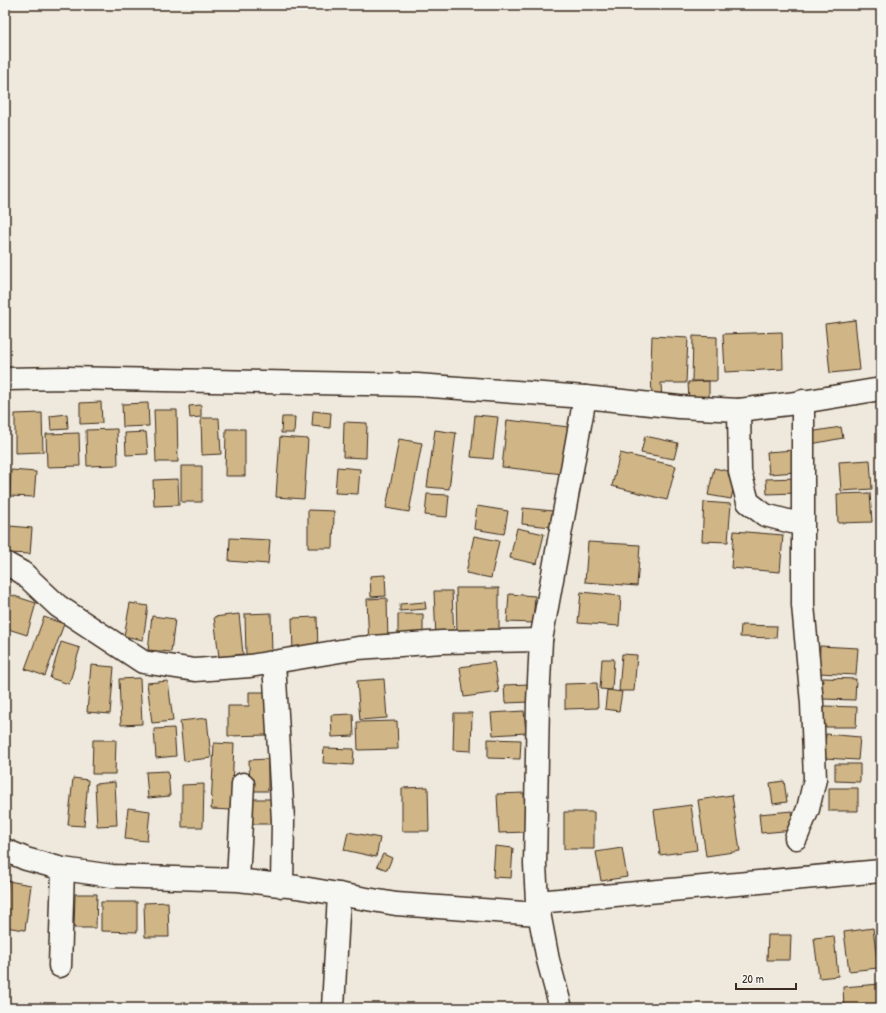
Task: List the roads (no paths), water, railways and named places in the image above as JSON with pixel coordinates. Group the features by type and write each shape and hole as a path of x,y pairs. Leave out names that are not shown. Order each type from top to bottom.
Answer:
{"street":[{"path":"5,379 66,378 417,385 585,397 679,407 739,410 881,389"},
{"path":"561,1008 548,960 537,908 534,864 538,702 541,640 585,397"},
{"path":"796,838 808,809 815,779 812,703 803,605 803,401"},
{"path":"739,410 740,472 748,502 765,515 803,525"},
{"path":"5,563 23,574 58,606 143,662 195,670 250,666 358,648 442,642 541,640"},
{"path":"274,662 283,820 282,886"},
{"path":"238,880 243,784"},
{"path":"5,850 26,859 63,869 112,876 238,880 297,887 396,904 537,908 881,871"},
{"path":"60,966 63,869"},
{"path":"333,1008 339,894"}]}
